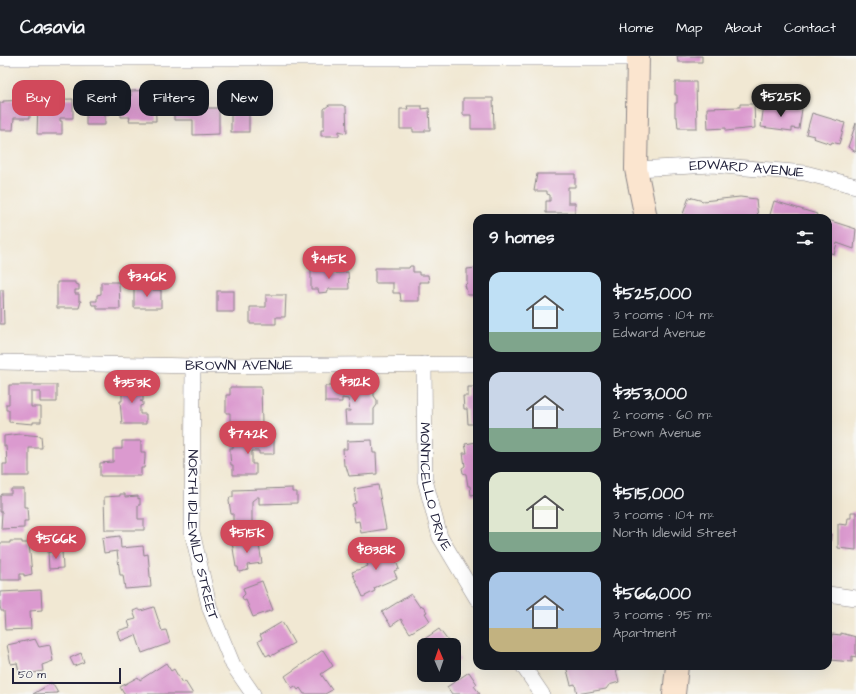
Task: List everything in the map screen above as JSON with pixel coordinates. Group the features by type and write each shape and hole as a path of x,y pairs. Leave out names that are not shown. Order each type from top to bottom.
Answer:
{"main road":[{"path":"638,57 636,169 645,214"},
{"path":"674,694 677,670"}],"street":[{"path":"0,58 638,57"},
{"name":"EDWARD AVENUE","path":"636,169 712,164 805,173 856,186"},
{"name":"BROWN AVENUE","path":"0,362 193,366 473,364"},
{"name":"MONTICELLO DRIVE","path":"424,364 425,480 440,537 473,592"},
{"name":"NORTH IDLEWILD STREET","path":"193,366 192,532 210,609 234,665 253,694"},
{"path":"832,595 856,598"},
{"path":"526,670 542,694"}],"building":[{"path":"677,56 702,56 702,62 678,62"},
{"path":"675,82 696,82 697,128 678,128 677,117 675,117 675,103 677,103 677,95 675,95"},
{"path":"131,91 139,91 139,116 156,116 156,121 129,121 130,117 121,117 131,116"},
{"path":"463,98 493,98 494,129 471,129 471,115 463,115"},
{"path":"65,99 73,99 73,118 60,118 60,121 62,121 62,134 37,134 38,116 65,116"},
{"path":"3,101 12,101 12,116 30,116 30,118 14,118 13,130 0,130 0,103 3,103"},
{"path":"740,104 754,104 755,128 726,131 726,128 708,129 707,108 740,107"},
{"path":"764,104 802,109 799,129 792,128 792,131 761,127"},
{"path":"329,105 342,105 346,107 347,133 339,131 339,136 321,136 321,130 324,130 324,109"},
{"path":"407,106 422,106 422,109 429,108 430,130 425,130 425,132 413,132 413,129 400,129 400,109 408,109"},
{"path":"209,108 217,108 217,116 219,116 219,134 193,135 193,120 174,120 174,116 209,116"},
{"path":"812,113 845,123 839,144 832,142 831,144 806,134"},
{"path":"86,116 105,116 105,125 86,125"},
{"path":"231,116 249,116 249,132 231,132"},
{"path":"856,123 856,152 848,147"},
{"path":"537,174 575,174 575,187 568,187 568,203 575,203 575,213 546,213 546,201 550,201 550,195 547,194 547,191 534,191"},
{"path":"689,197 703,201 740,197 756,199 758,214 683,214"},
{"path":"774,201 817,214 770,214"},
{"path":"832,221 856,229 854,249 837,243 834,254 832,253"},
{"path":"410,266 413,266 413,272 419,272 419,275 428,275 429,282 419,282 419,301 401,301 400,293 393,293 393,283 375,283 375,268 409,268"},
{"path":"335,268 336,273 348,272 349,289 328,289 328,292 319,293 318,289 311,289 311,269"},
{"path":"473,268 473,295 468,295 465,285 467,283 467,269"},
{"path":"57,282 75,282 75,284 79,285 79,290 75,290 75,294 79,294 79,301 81,301 79,308 57,308"},
{"path":"101,282 119,282 120,309 97,309 97,305 92,305 91,301 97,301 97,295 101,294"},
{"path":"134,286 149,286 148,290 161,290 161,308 134,308"},
{"path":"0,290 3,290 4,324 0,324"},
{"path":"217,291 234,291 234,312 217,312"},
{"path":"266,295 286,295 285,317 276,317 276,324 250,324 250,307 266,307"},
{"path":"122,382 140,382 140,390 143,390 143,401 140,401 143,402 143,405 140,406 140,414 146,414 146,424 122,424 120,401 122,401"},
{"path":"9,385 57,385 57,402 40,402 40,392 31,392 31,407 41,407 41,422 33,422 33,424 9,422 9,410 6,410 6,404 9,404"},
{"path":"325,386 342,386 342,389 350,389 350,386 374,386 374,396 377,400 377,405 374,409 374,424 346,424 345,411 350,411 348,399 342,398 342,402 325,402"},
{"path":"230,387 261,387 262,424 230,424 230,413 226,413 226,395 230,395"},
{"path":"468,387 473,387 473,424 468,424 467,409 464,409 463,396 468,396"},
{"path":"20,434 41,436 42,448 29,448 29,476 3,476 3,464 7,464 4,436"},
{"path":"233,440 274,440 274,454 259,454 259,451 252,451 252,464 256,464 256,475 233,475 230,448 233,448"},
{"path":"372,440 373,453 376,453 377,474 349,476 346,466 344,466 343,449 347,449 347,441"},
{"path":"122,441 141,441 141,452 145,452 145,458 144,468 141,468 141,476 100,476 100,463 113,462 113,449 122,449"},
{"path":"473,443 473,495 471,495 466,474 463,473 462,468 465,466 463,453 467,453 465,444"},
{"path":"378,485 386,529 361,533 359,521 355,522 352,504 356,503 354,489"},
{"path":"292,488 292,492 297,492 297,503 259,504 259,497 257,497 252,501 252,524 233,524 233,514 231,514 229,501 230,497 233,497 233,490"},
{"path":"11,489 24,489 24,507 27,507 28,521 24,521 24,528 1,529 2,512 0,512 0,497 2,494 11,494"},
{"path":"120,494 125,494 125,497 138,496 138,499 140,498 140,505 138,505 138,519 144,519 144,530 105,530 104,497 120,496"},
{"path":"851,512 856,512 856,550 838,548 838,524 847,525 848,518 851,518"},
{"path":"120,536 121,548 143,546 144,555 148,554 151,587 125,589 123,575 120,575 117,551 104,553 102,538"},
{"path":"258,539 262,563 247,565 248,570 239,572 238,567 236,567 232,542"},
{"path":"10,541 22,541 22,543 29,543 32,574 24,576 24,574 20,574 20,580 0,580 0,543 10,543"},
{"path":"383,545 389,560 394,558 396,561 399,569 394,571 397,578 374,588 375,591 363,597 352,572 368,566 363,554"},
{"path":"62,551 63,568 49,569 48,552"},
{"path":"262,581 273,610 253,617 246,600 244,601 242,597 245,594 243,588"},
{"path":"41,590 42,610 30,611 31,629 5,630 4,611 1,611 0,606 0,592"},
{"path":"411,594 420,607 423,606 430,621 410,633 401,619 391,626 382,612"},
{"path":"154,607 162,631 166,630 170,643 142,653 136,635 120,641 117,631 130,627 128,621 136,619 133,611 138,609 141,611"},
{"path":"282,622 294,643 271,656 270,654 266,656 258,641 262,639 260,635"},
{"path":"439,629 446,638 426,638"},
{"path":"841,633 856,637 856,657 852,656 852,662 832,660 832,634 841,635"},
{"path":"35,639 39,647 50,645 53,661 42,665 43,671 20,676 17,663 11,664 7,645"},
{"path":"323,650 333,666 321,674 332,690 325,694 304,694 300,688 298,690 295,686 292,688 285,676"},
{"path":"81,653 84,662 74,666 70,658"},
{"path":"166,663 171,671 174,669 182,683 185,681 193,694 124,694 120,687 138,677 140,680"},
{"path":"567,670 616,670 619,682 609,685 606,689 577,694 575,684 571,685"},
{"path":"469,672 477,684 474,686 480,694 452,694 447,687 454,682 461,682 461,677"},
{"path":"52,683 58,693 33,694"}]}
